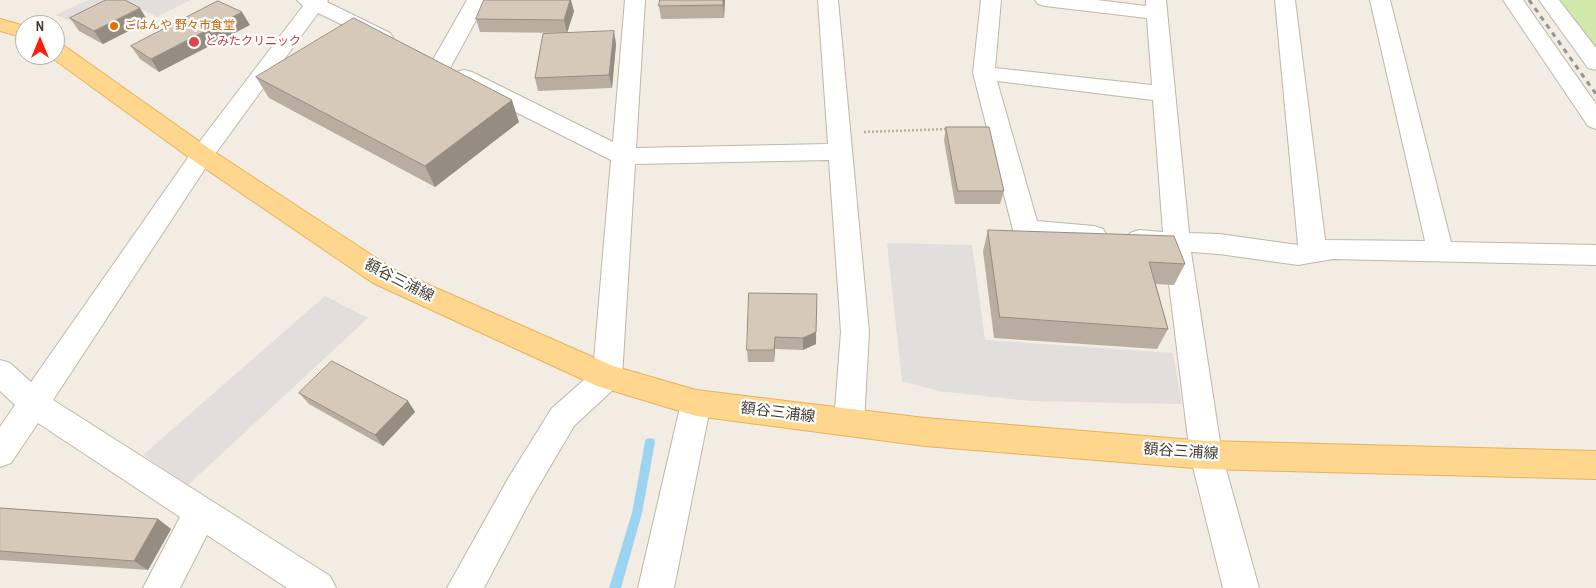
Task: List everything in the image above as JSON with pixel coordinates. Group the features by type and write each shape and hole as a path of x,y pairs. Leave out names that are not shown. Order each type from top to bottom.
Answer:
{"main road":[{"path":"0,25 15,29"},
{"name":"額谷三浦線","path":"65,57 202,155 384,276 615,380 686,401 925,432 1206,455 1596,465"}],"street":[{"path":"477,0 433,61 622,156 841,143"},
{"path":"465,588 520,488 563,417 615,380 622,156 635,0"},
{"path":"828,0 855,332 849,422"},
{"path":"991,0 984,73 1026,230 1177,243 1219,244 1298,255 1334,249 1596,255"},
{"path":"1045,0 1156,7 1177,243 1206,455 1241,588"},
{"path":"1285,0 1313,251"},
{"path":"1380,0 1440,251"},
{"path":"1513,0 1596,121"},
{"path":"1548,0 1596,62"},
{"path":"0,453 202,155 313,1 399,45"},
{"path":"984,73 1165,94"},
{"path":"0,372 34,404 318,588"},
{"path":"656,588 686,401"},
{"path":"161,588 201,512"}],"path":[{"path":"841,143 949,128"}],"green space":[{"path":"1560,0 1596,0 1596,47"}],"shaded area":[{"path":"88,0 191,0 157,17 130,3 82,26 65,19 65,15 56,15"},
{"path":"887,243 972,245 985,340 1173,353 1182,404 1030,401 938,391 902,381"},
{"path":"325,296 368,318 188,485 143,455"}],"building":[{"path":"106,0 125,0 140,8 94,31 70,18"},
{"path":"484,0 570,0 564,20 476,19"},
{"path":"660,0 723,0 723,5 659,6"},
{"path":"218,1 242,12 151,59 131,46"},
{"path":"354,18 512,100 425,166 256,77"},
{"path":"614,31 609,75 535,78 543,34"},
{"path":"946,127 989,127 1004,191 958,191"},
{"path":"988,230 1174,236 1185,264 1149,262 1168,329 1000,317"},
{"path":"749,293 817,294 816,332 803,338 775,337 774,350 747,350"},
{"path":"332,361 408,401 375,435 299,393"},
{"path":"0,508 158,519 134,561 0,551"}],"waterway":[{"path":"615,588 637,513 650,442"}],"railway":[{"path":"1529,0 1596,94"}],"place":[{"name":"ごはんや 野々市食堂","path":"114,26"},
{"name":"とみたクリニック","path":"194,42"}]}
